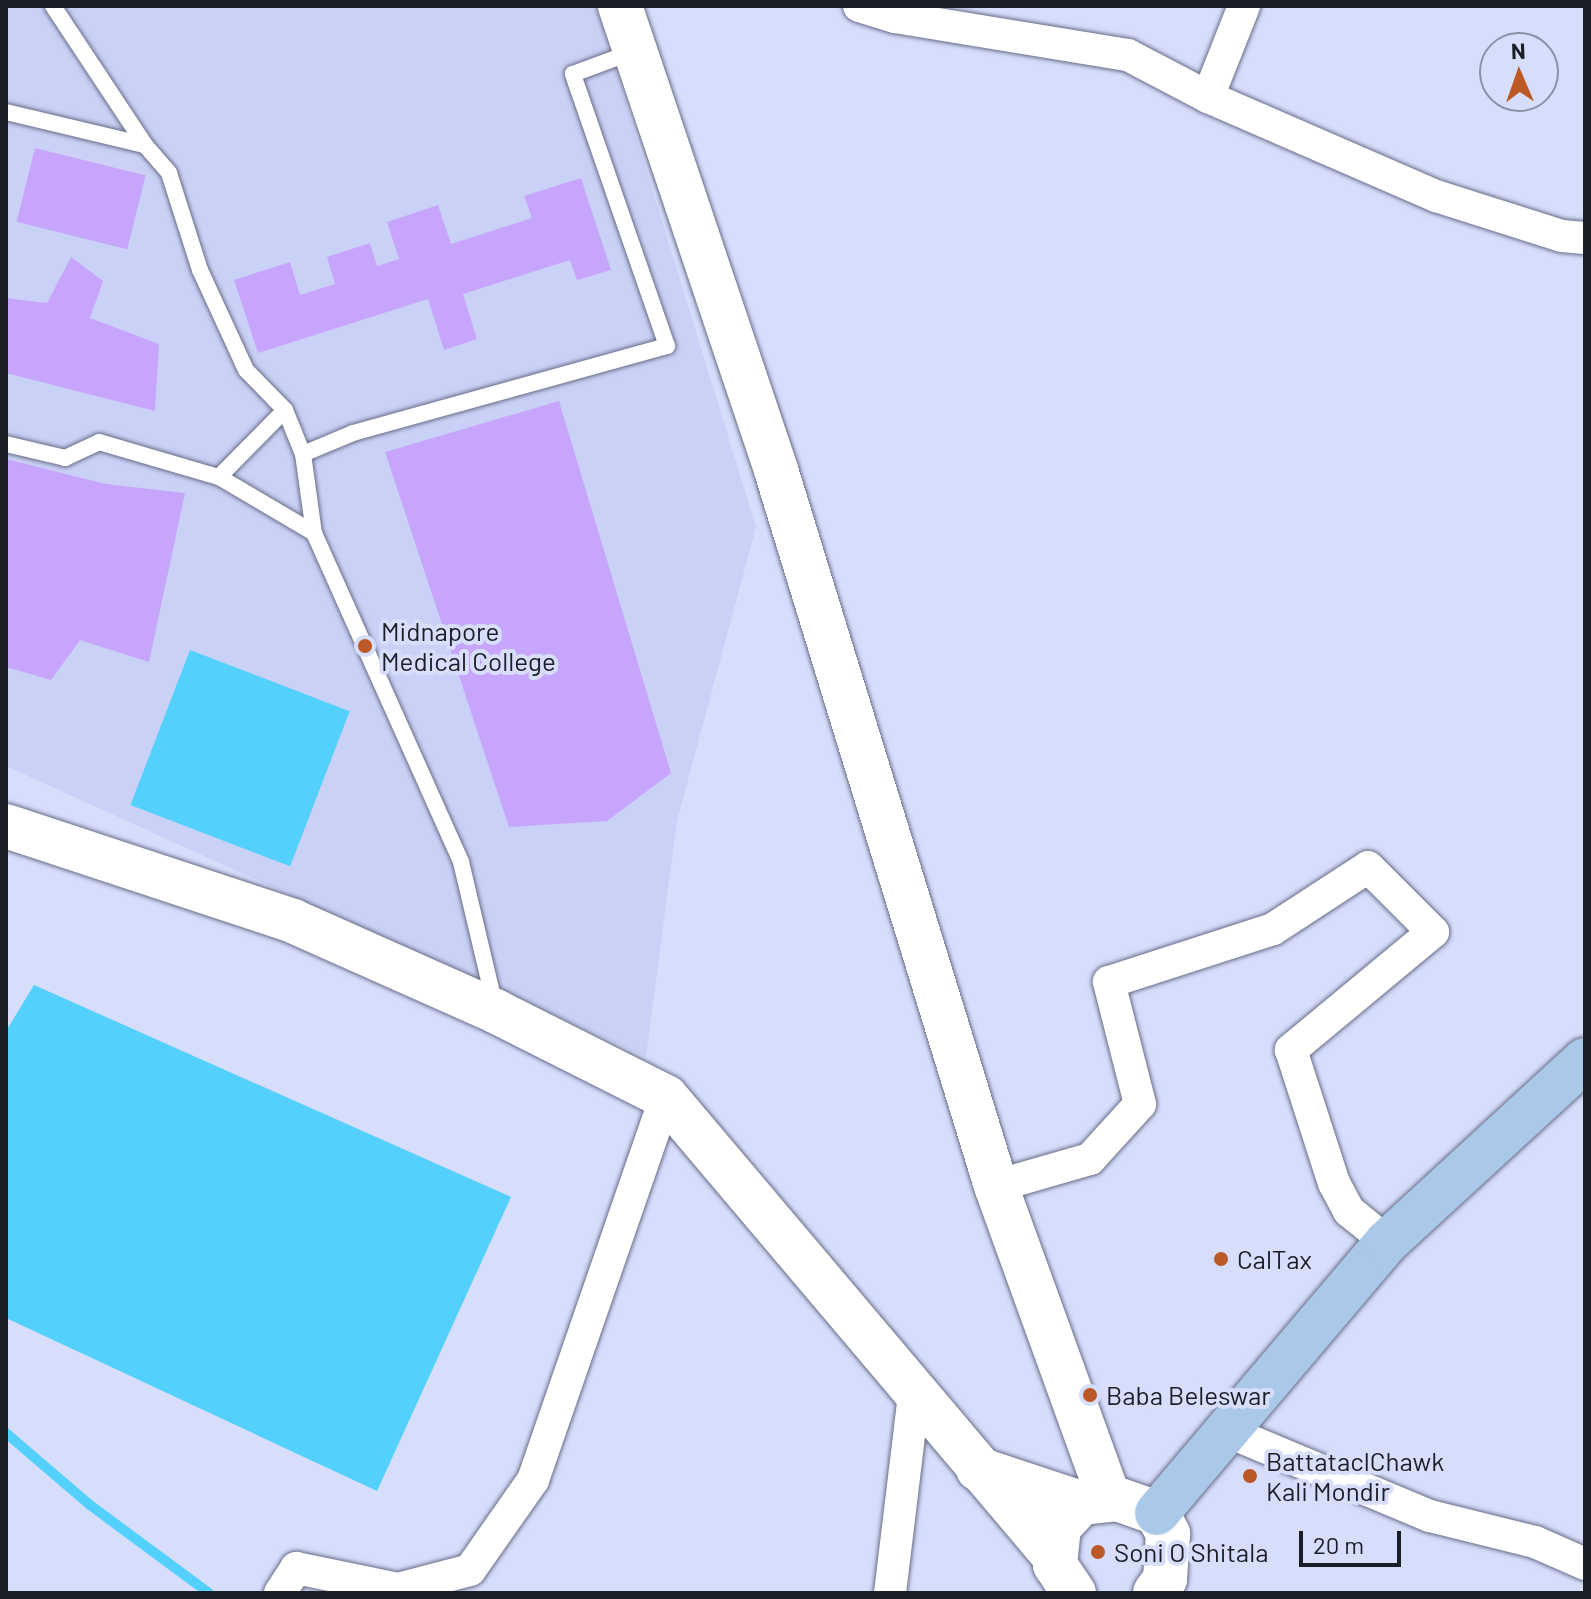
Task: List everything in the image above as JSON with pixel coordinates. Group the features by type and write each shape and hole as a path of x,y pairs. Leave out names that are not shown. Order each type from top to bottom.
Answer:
{"main road":[{"path":"620,6 776,470 1095,1501"},
{"path":"6,826 293,921 497,1012 666,1097 915,1386 976,1468 1064,1574"},
{"path":"1157,1513 1224,1430 1387,1242 1585,1060"},
{"path":"976,1468 1095,1501 1132,1500 1157,1513 1168,1534 1170,1556 1155,1593"},
{"path":"1064,1574 1059,1527 1095,1501"}],"street":[{"path":"859,6 895,17 1128,55 1208,97 1436,196 1562,236 1585,238"},
{"path":"1208,97 1244,6"},
{"path":"996,1186 1090,1159 1140,1104 1109,982 1273,929 1368,867 1433,932 1291,1050 1334,1183 1349,1211 1387,1242"},
{"path":"280,1593 296,1568 398,1589 470,1570 533,1480 666,1097"},
{"path":"890,1593 915,1386"},
{"path":"1224,1430 1430,1516 1535,1542 1585,1564"}],"lane":[{"path":"53,6 145,145 169,173 200,270 246,370 285,410 303,454 314,533 461,862 497,1012"},
{"path":"303,454 353,433 667,346 573,74 635,51"},
{"path":"6,112 145,145"},
{"path":"219,477 285,410"},
{"path":"6,444 65,458 99,442 219,477 314,533"}],"shaded area":[{"name":"Midnapore Medical College","path":"6,6 596,6 756,527 677,821 646,1057 6,766"}],"water":[{"path":"190,650 350,711 290,866 131,805"},
{"path":"34,985 511,1197 377,1491 6,1318 6,1031"}],"building":[{"path":"35,148 146,176 127,249 17,222"},
{"path":"581,178 611,270 577,280 570,260 463,294 477,339 444,350 428,299 258,353 234,280 290,262 300,295 335,284 327,257 370,243 377,266 399,259 387,222 438,205 451,244 532,218 524,196"},
{"path":"71,257 103,281 90,318 159,344 155,411 6,373 6,298 47,303"},
{"path":"559,401 671,773 607,821 509,827 385,452"},
{"path":"6,459 106,484 185,493 149,662 80,640 51,680 6,667"}],"waterway":[{"path":"6,1433 90,1505 209,1593"}],"place":[{"name":"Midnapore Medical College","path":"365,646"},
{"name":"CalTax","path":"1221,1259"},
{"name":"Baba Beleswar","path":"1090,1395"},
{"name":"BattataclChawk Kali Mondir","path":"1250,1476"},
{"name":"Soni O Shitala","path":"1098,1552"}]}
